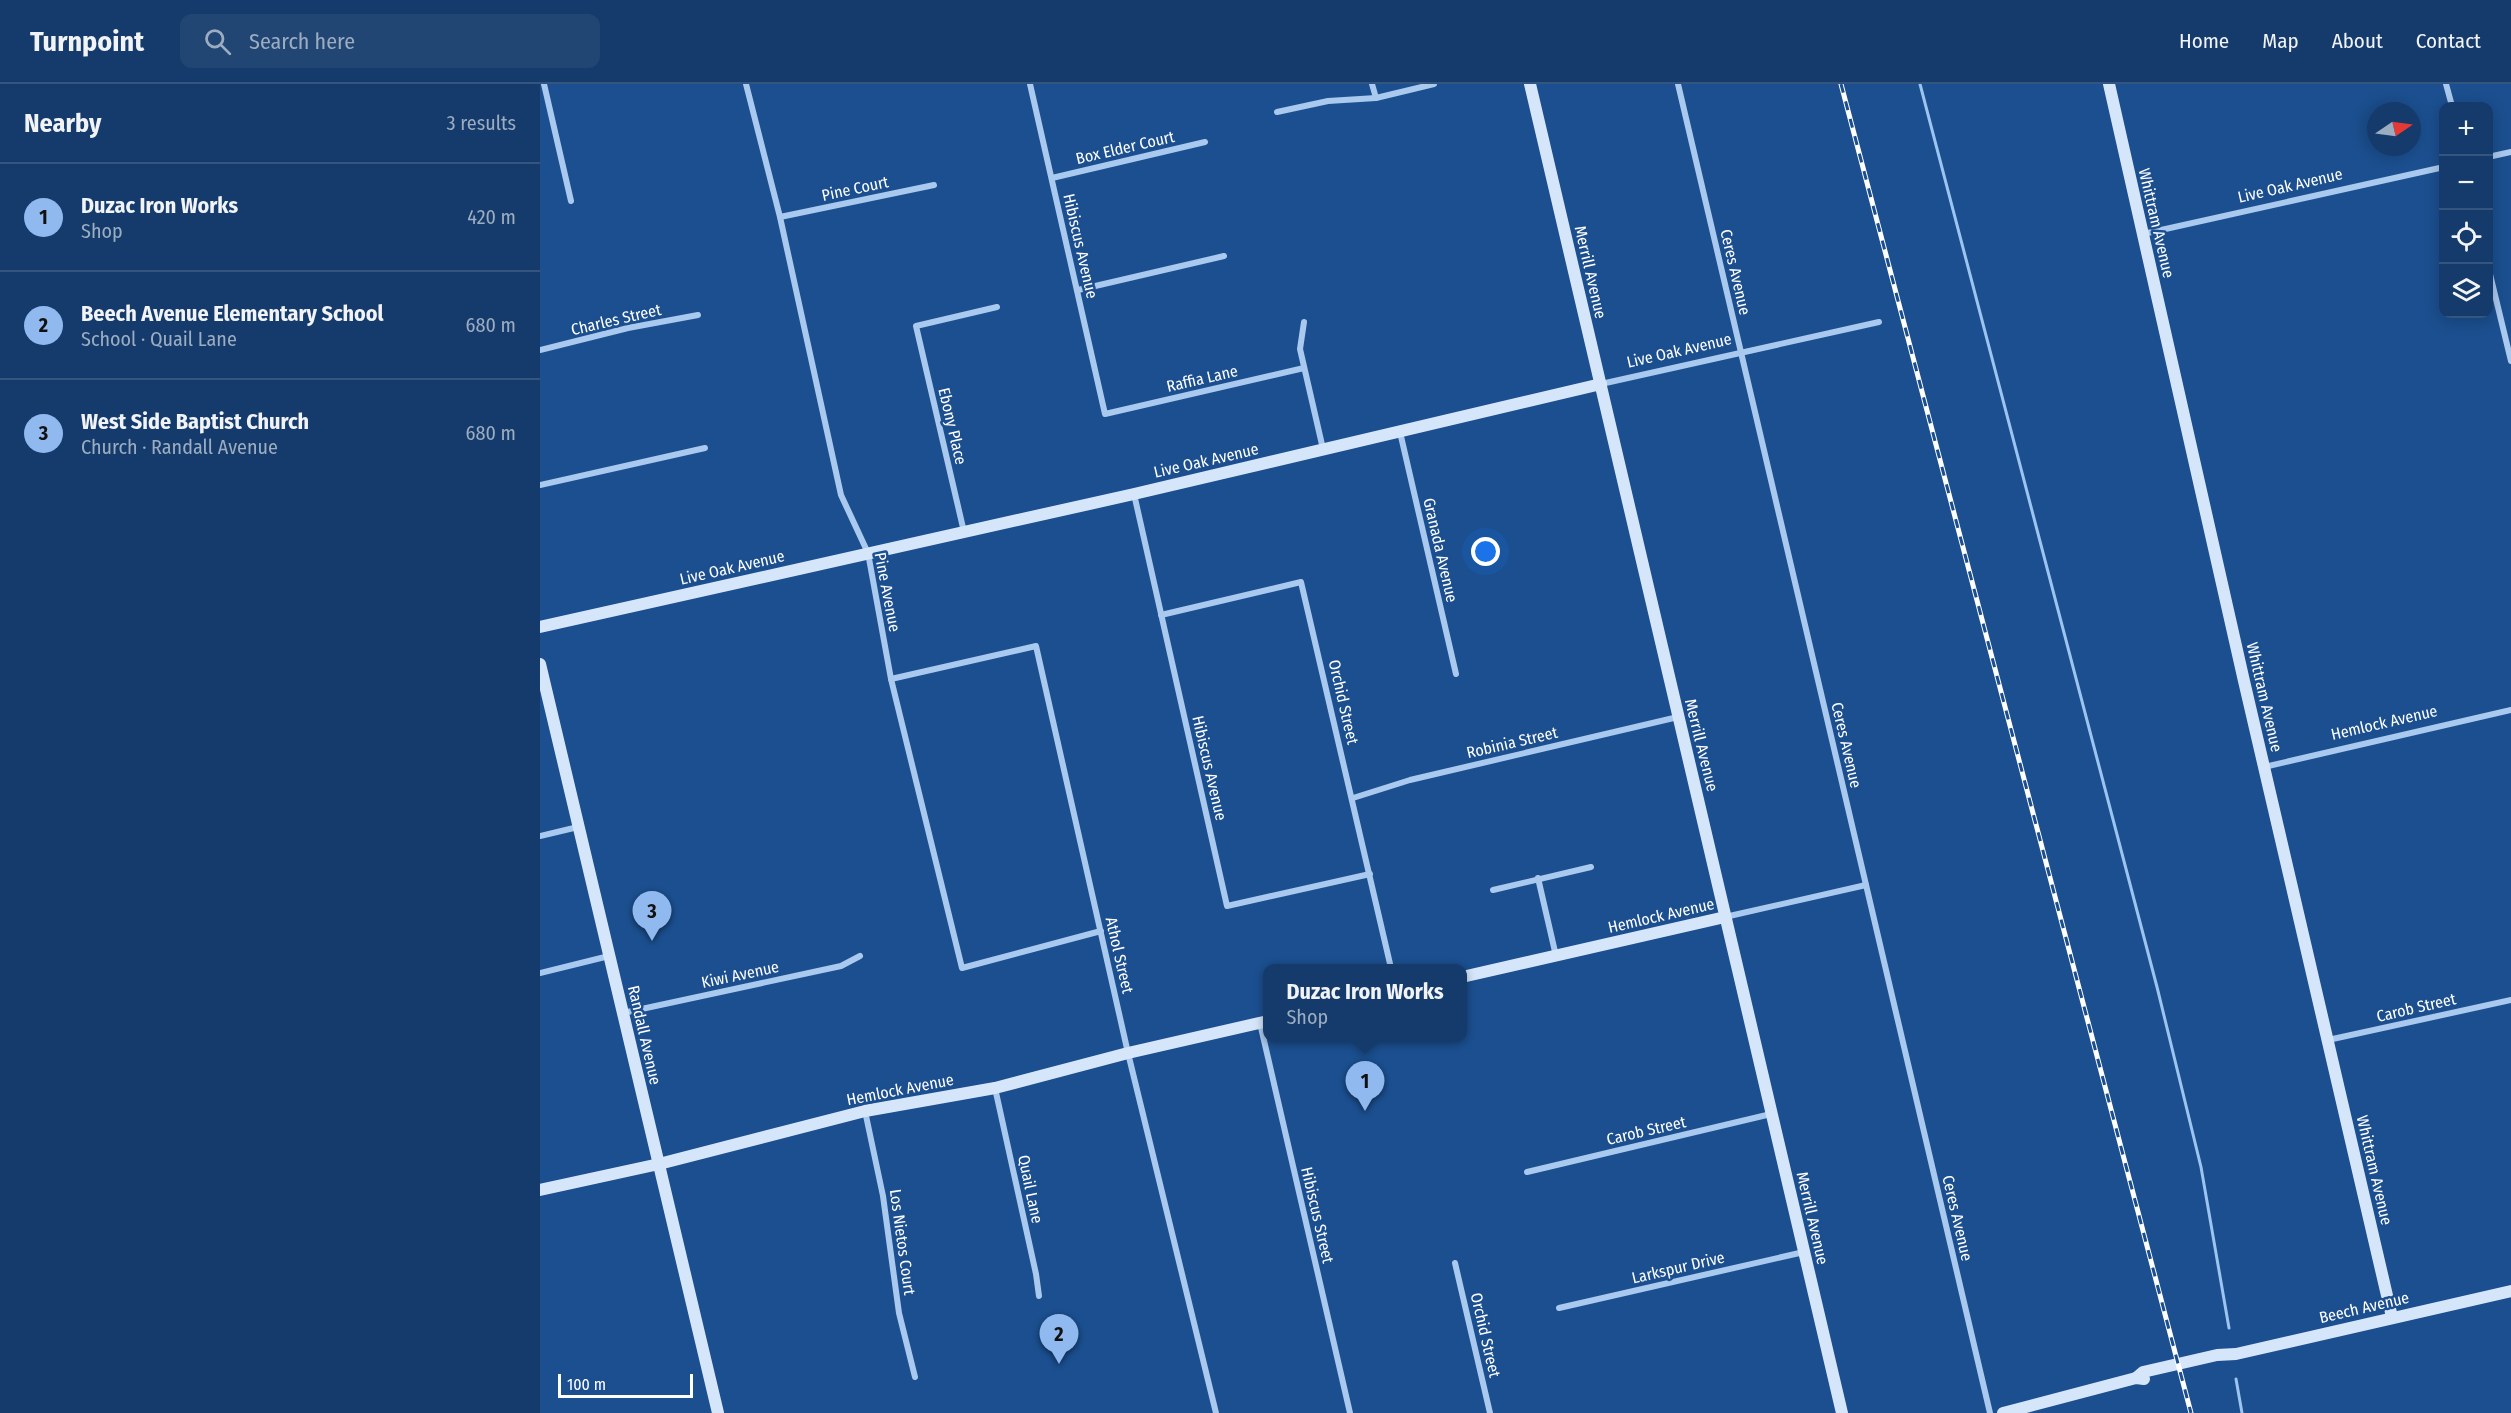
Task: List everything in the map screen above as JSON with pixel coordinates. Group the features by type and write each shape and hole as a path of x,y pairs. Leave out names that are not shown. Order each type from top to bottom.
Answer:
{"street":[{"path":"544,84 571,201"},
{"name":"Pine Avenue","path":"746,84 780,217 841,495 868,553 891,679 962,968 1101,931"},
{"name":"Hibiscus Avenue","path":"1030,84 1105,414"},
{"path":"1372,84 1376,98"},
{"path":"1277,112 1328,101 1376,98 1434,84"},
{"name":"Merrill Avenue","path":"1530,84 1842,1413"},
{"name":"Ceres Avenue","path":"1678,84 1990,1413"},
{"name":"Whittram Avenue","path":"2109,84 2392,1317"},
{"path":"2446,84 2450,102"},
{"name":"Box Elder Court","path":"1052,178 1205,142"},
{"path":"2493,156 2511,152"},
{"name":"Live Oak Avenue","path":"2143,234 2439,168"},
{"name":"Pine Court","path":"780,217 934,185"},
{"path":"1078,290 1224,256"},
{"path":"2493,287 2511,361"},
{"name":"Ebony Place","path":"964,532 916,326 997,307"},
{"name":"Charles Street","path":"540,350 628,328 698,315"},
{"path":"1304,322 1300,349 1323,449"},
{"name":"Live Oak Avenue","path":"540,627 1134,494 1601,384 1879,322"},
{"name":"Raffia Lane","path":"1105,414 1304,368"},
{"name":"Granada Avenue","path":"1400,432 1456,674"},
{"path":"540,485 705,447"},
{"name":"Hibiscus Avenue","path":"1134,494 1227,906 1370,874"},
{"name":"Orchid Street","path":"1161,615 1301,582 1390,964"},
{"name":"Athol Street","path":"891,679 1036,646 1128,1053 1216,1413"},
{"name":"Randall Avenue","path":"540,664 718,1413"},
{"name":"Hemlock Avenue","path":"2264,767 2511,710"},
{"name":"Robinia Street","path":"1353,798 1410,780 1678,717"},
{"path":"540,836 578,827"},
{"path":"1493,890 1591,867"},
{"path":"1538,878 1556,956"},
{"name":"Hemlock Avenue","path":"1467,976 1866,885"},
{"path":"540,973 609,956"},
{"name":"Kiwi Avenue","path":"623,1013 841,966 860,956"},
{"name":"Carob Street","path":"2327,1041 2511,1000"},
{"name":"Hemlock Avenue","path":"540,1190 659,1164 866,1111 995,1088 1128,1053 1263,1022"},
{"name":"Hibiscus Street","path":"1268,1042 1350,1413"},
{"name":"Quail Lane","path":"995,1088 1039,1296"},
{"name":"Los Nietos Court","path":"866,1111 883,1196 899,1313 915,1377"},
{"name":"Carob Street","path":"1527,1172 1771,1114"},
{"name":"Larkspur Drive","path":"1559,1308 1804,1252"},
{"name":"Orchid Street","path":"1455,1263 1490,1413"},
{"name":"Beech Avenue","path":"2003,1413 2136,1378 2143,1379 2219,1361 2230,1355 2511,1291"}],"waterway":[{"path":"1920,84 2157,987 2201,1167 2229,1328"},
{"path":"2236,1379 2242,1413"}],"railway":[{"path":"1841,84 2191,1413"}],"place":[{"name":"West Side Baptist Church","path":"652,941"},
{"name":"Duzac Iron Works","path":"1365,1111"},
{"name":"Beech Avenue Elementary School","path":"1059,1364"}]}
